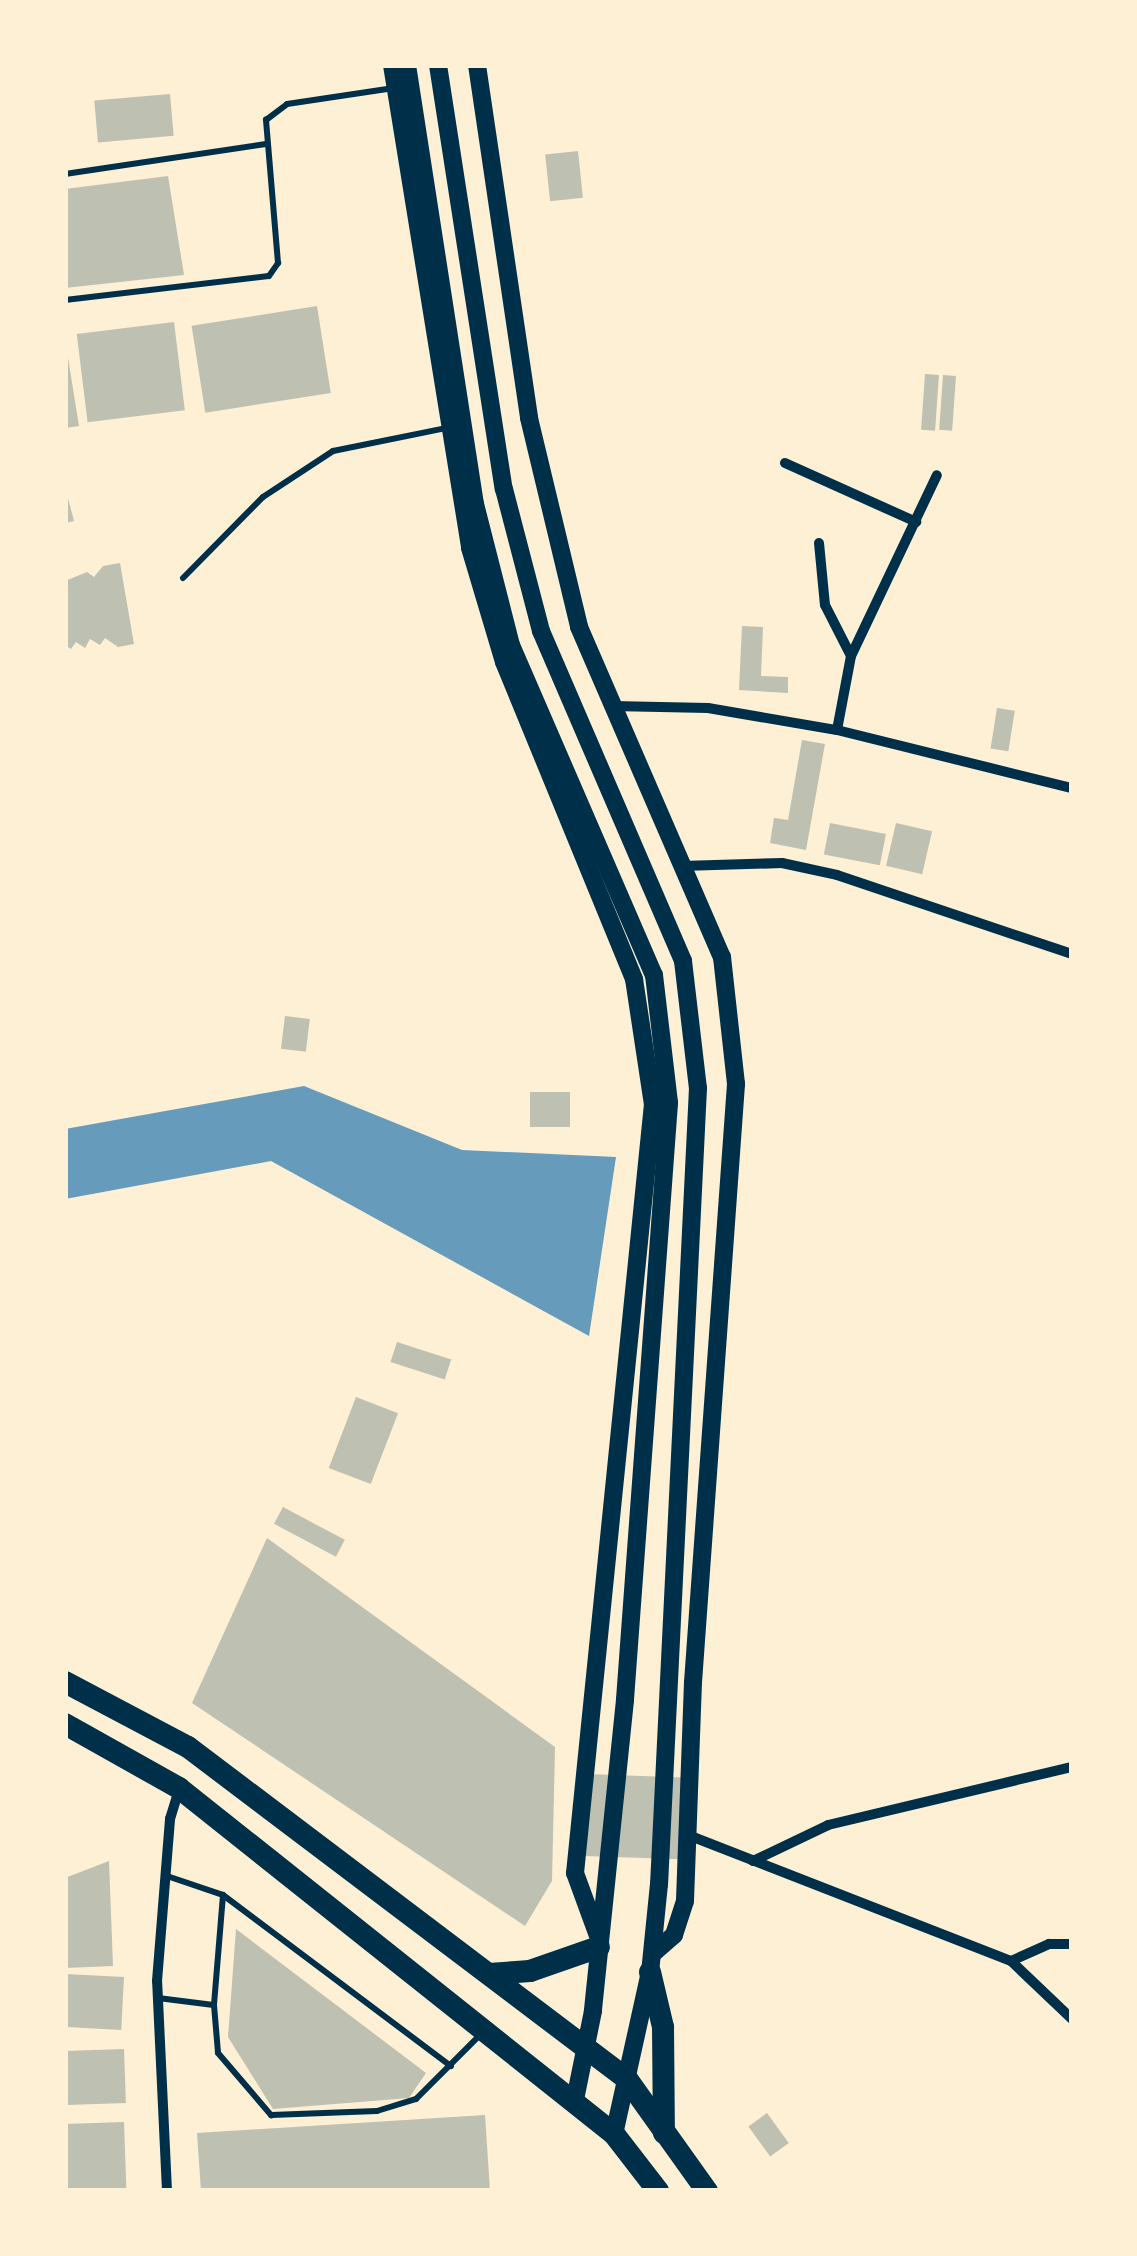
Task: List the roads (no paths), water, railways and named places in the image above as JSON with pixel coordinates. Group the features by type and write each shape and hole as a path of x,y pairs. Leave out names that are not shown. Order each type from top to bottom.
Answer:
{"main road":[{"path":"65,1682 188,1746 586,2051 628,2079 706,2191"},
{"path":"65,1724 179,1788 614,2134 658,2191"},
{"path":"294,1880 318,1845"},
{"path":"489,1974 530,1971 599,1944"},
{"path":"651,1962 663,2027 664,2134"}],"street":[{"path":"392,65 447,428 470,548 504,662 634,979 653,1104 575,1873 599,1944"},
{"path":"407,65 475,504 511,645 654,975 668,1102 625,1700 586,2051 574,2104"},
{"path":"438,65 491,422 540,630 684,961 698,1088 674,1686 651,1962 614,2134"},
{"path":"477,65 542,486 578,627 722,957 736,1084 685,1901 674,1936 651,1962"},
{"path":"785,463 916,522"},
{"path":"837,730 851,656 938,475"},
{"path":"819,543 825,605 851,656"},
{"path":"611,706 708,708 837,730 1072,788"},
{"path":"682,866 782,863 819,871 1072,954"},
{"path":"753,1861 828,1825 1072,1768"},
{"path":"167,2191 158,1998 164,1875 179,1788"},
{"path":"688,1835 1011,1960 1072,2019"},
{"path":"1011,1960 1049,1944 1072,1944"}],"lane":[{"path":"65,300 269,276 278,263 266,120 287,104 395,88"},
{"path":"65,174 266,144"},
{"path":"183,578 263,497 334,452 447,428"},
{"path":"164,1875 223,1895 451,2066"},
{"path":"223,1895 214,2005 218,2053 271,2116 378,2111 416,2099 482,2032"},
{"path":"158,1998 214,2005"}],"water":[{"path":"304,1086 462,1150 616,1157 589,1336 271,1161 65,1199 65,1129"}]}
